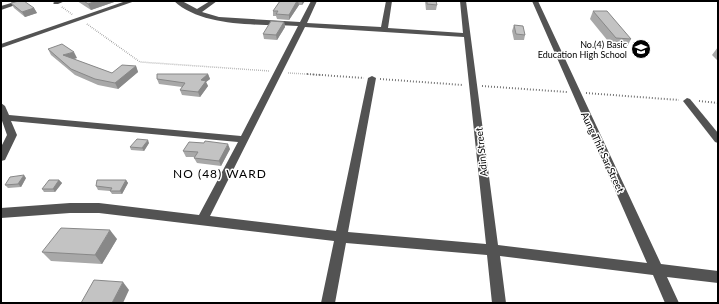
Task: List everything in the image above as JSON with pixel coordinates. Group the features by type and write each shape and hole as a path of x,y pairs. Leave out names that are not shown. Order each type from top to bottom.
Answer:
{"street":[{"path":"1,8 24,1"},
{"path":"1,46 132,1"},
{"path":"177,1 197,12 218,19 468,35"},
{"path":"197,12 214,1"},
{"path":"202,220 314,1"},
{"path":"384,29 389,1"},
{"name":"Adin Street","path":"463,1 499,303"},
{"name":"Aung Thit Sar Street","path":"535,1 672,303"},
{"path":"328,303 372,78"},
{"path":"688,101 718,140"},
{"path":"1,106 12,135 1,157"},
{"path":"6,118 244,139"},
{"path":"1,213 70,208 99,208 342,237 492,250 718,277"}],"building":[{"path":"24,1 34,8 22,12 11,3"},
{"path":"84,1 96,1 88,4"},
{"path":"280,1 297,1 289,15 276,14 278,11 273,11"},
{"path":"427,1 436,1 437,5 427,4"},
{"path":"593,11 607,11 631,39 616,38"},
{"path":"271,21 284,22 276,35 263,34"},
{"path":"514,25 523,26 525,35 516,34"},
{"path":"62,44 74,52 63,55 112,73 122,65 136,66 115,83 95,79 71,69 48,49"},
{"path":"157,74 208,74 201,80 206,81 198,92 180,90 185,83 157,79"},
{"path":"137,139 148,140 142,148 130,147"},
{"path":"205,141 228,144 219,161 194,158 198,152 183,151 189,142 204,143"},
{"path":"24,175 18,184 5,185 10,177"},
{"path":"49,180 59,180 53,189 42,189"},
{"path":"97,180 126,180 120,191 110,191 112,188 96,186"},
{"path":"61,228 110,230 95,255 42,252"},
{"path":"94,280 123,282 112,303 81,303"}],"place":[{"name":"No.(4) Basic Education High School","path":"641,49"}],"district":[{"name":"NO (48) WARD","path":"220,173"}]}
